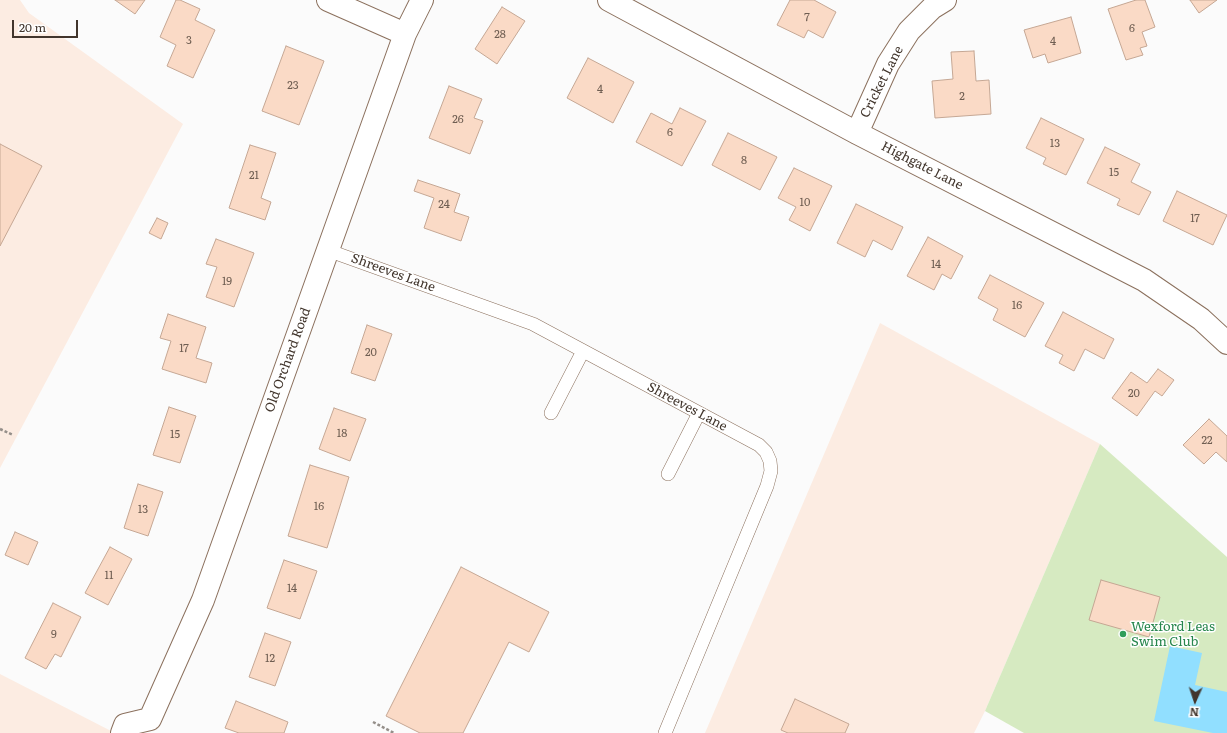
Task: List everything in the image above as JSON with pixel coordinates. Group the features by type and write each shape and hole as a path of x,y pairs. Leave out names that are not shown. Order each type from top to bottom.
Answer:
{"street":[{"path":"328,0 405,34"},
{"name":"Old Orchard Road","path":"122,733 125,726 154,726 203,600 405,34 422,0"},
{"name":"Highgate Lane","path":"609,0 857,133 1144,280 1201,319 1227,343"},
{"name":"Cricket Lane","path":"857,133 888,64 909,31 932,8 944,0"}],"lane":[{"name":"Shreeves Lane","path":"328,250 533,324 759,445 766,452 770,461 771,471 767,486 665,733"},
{"path":"551,413 583,351"},
{"path":"668,474 699,413"}],"path":[{"path":"0,429 13,435"},
{"path":"373,722 394,733"}],"shaded area":[{"path":"0,0 20,0 29,13 183,124 0,468"},
{"path":"880,323 1100,444 985,711 974,733 705,733"},
{"path":"0,674 115,733 0,733"}],"green space":[{"name":"Wexford Leas Swim Club","path":"1100,444 1227,557 1227,733 1024,733 985,711"}],"water":[{"path":"1170,646 1202,653 1195,685 1227,692 1227,733 1213,733 1154,721"}],"building":[{"path":"115,0 145,0 135,14"},
{"path":"176,0 180,0 200,9 195,20 215,30 193,78 167,66 176,45 160,37"},
{"path":"790,0 814,0 836,12 823,38 808,30 804,38 777,25"},
{"path":"1136,0 1145,0 1155,27 1142,32 1147,46 1140,48 1143,55 1126,60 1108,9"},
{"path":"1190,0 1217,0 1199,13"},
{"path":"502,7 525,21 497,64 475,49"},
{"path":"1071,17 1081,53 1048,63 1045,54 1033,58 1024,30"},
{"path":"286,46 324,61 299,125 262,111"},
{"path":"974,51 976,81 989,80 991,114 935,118 932,81 953,79 951,52"},
{"path":"588,58 634,82 613,123 567,98"},
{"path":"449,86 482,99 474,118 483,121 470,154 429,138"},
{"path":"680,108 706,121 682,166 636,142 651,113 672,124"},
{"path":"1041,118 1084,139 1066,175 1043,164 1046,158 1026,148"},
{"path":"728,133 777,157 760,190 712,165"},
{"path":"0,144 42,166 0,246"},
{"path":"250,145 276,153 261,198 271,202 265,220 229,208"},
{"path":"1105,147 1140,164 1131,182 1151,192 1139,215 1117,205 1120,199 1087,183"},
{"path":"794,168 832,186 810,231 789,220 796,207 778,198"},
{"path":"418,180 460,194 454,212 469,217 461,241 424,228 434,198 414,191"},
{"path":"1177,191 1227,215 1213,245 1163,221"},
{"path":"856,204 903,227 892,250 873,240 865,257 837,243"},
{"path":"157,218 168,223 161,239 149,233"},
{"path":"928,237 963,256 951,279 942,274 934,290 907,276"},
{"path":"216,239 254,253 234,307 206,297 217,267 206,264"},
{"path":"990,275 1044,303 1025,337 993,320 998,309 978,298"},
{"path":"1063,312 1114,339 1104,359 1085,349 1074,371 1059,363 1063,355 1045,346"},
{"path":"168,314 206,327 196,358 212,363 206,383 162,369 171,341 160,338"},
{"path":"367,325 392,334 375,381 351,373"},
{"path":"1158,369 1174,380 1162,396 1155,391 1137,416 1112,398 1131,372 1147,383"},
{"path":"169,407 196,416 180,463 153,455"},
{"path":"334,408 366,419 350,461 319,449"},
{"path":"1209,419 1227,436 1227,462 1216,452 1204,464 1183,445"},
{"path":"310,465 349,477 327,548 288,536"},
{"path":"138,484 163,492 148,536 124,528"},
{"path":"15,532 38,542 28,565 5,555"},
{"path":"110,547 132,559 108,605 85,593"},
{"path":"284,560 317,571 300,619 267,608"},
{"path":"461,567 549,612 529,652 509,642 463,733 420,733 386,716"},
{"path":"1101,580 1160,597 1149,637 1089,620"},
{"path":"53,603 81,617 61,657 55,654 46,669 25,658"},
{"path":"265,633 291,642 275,686 249,677"},
{"path":"795,699 849,724 845,733 788,733 781,730"},
{"path":"236,701 288,722 284,733 239,733 225,728"}],"place":[{"name":"Wexford Leas Swim Club","path":"1123,634"}]}
